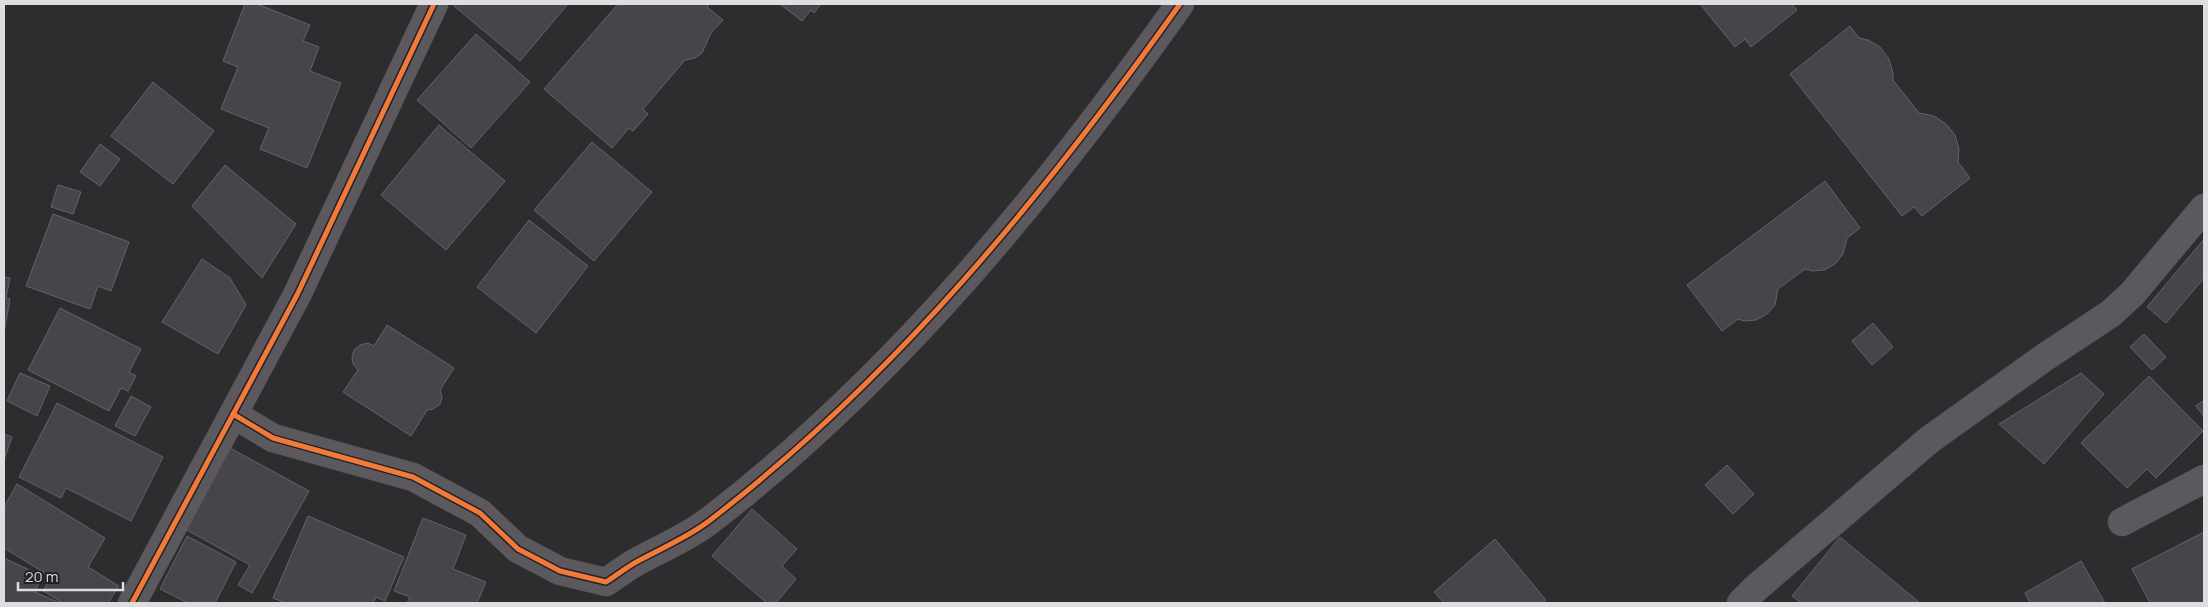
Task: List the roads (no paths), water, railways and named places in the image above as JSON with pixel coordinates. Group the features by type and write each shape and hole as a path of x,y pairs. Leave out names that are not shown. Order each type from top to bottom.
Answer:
{"street":[{"path":"132,603 297,295 434,4"},
{"path":"233,414 273,438 414,477 480,513 518,549 560,571 606,582 639,560 667,548 707,523 765,476 826,422 898,352 989,252 1076,143 1180,4"},
{"path":"1742,603 1756,588 1930,440 2045,357 2110,314 2132,294 2204,208"},
{"path":"2122,522 2204,478"}]}
